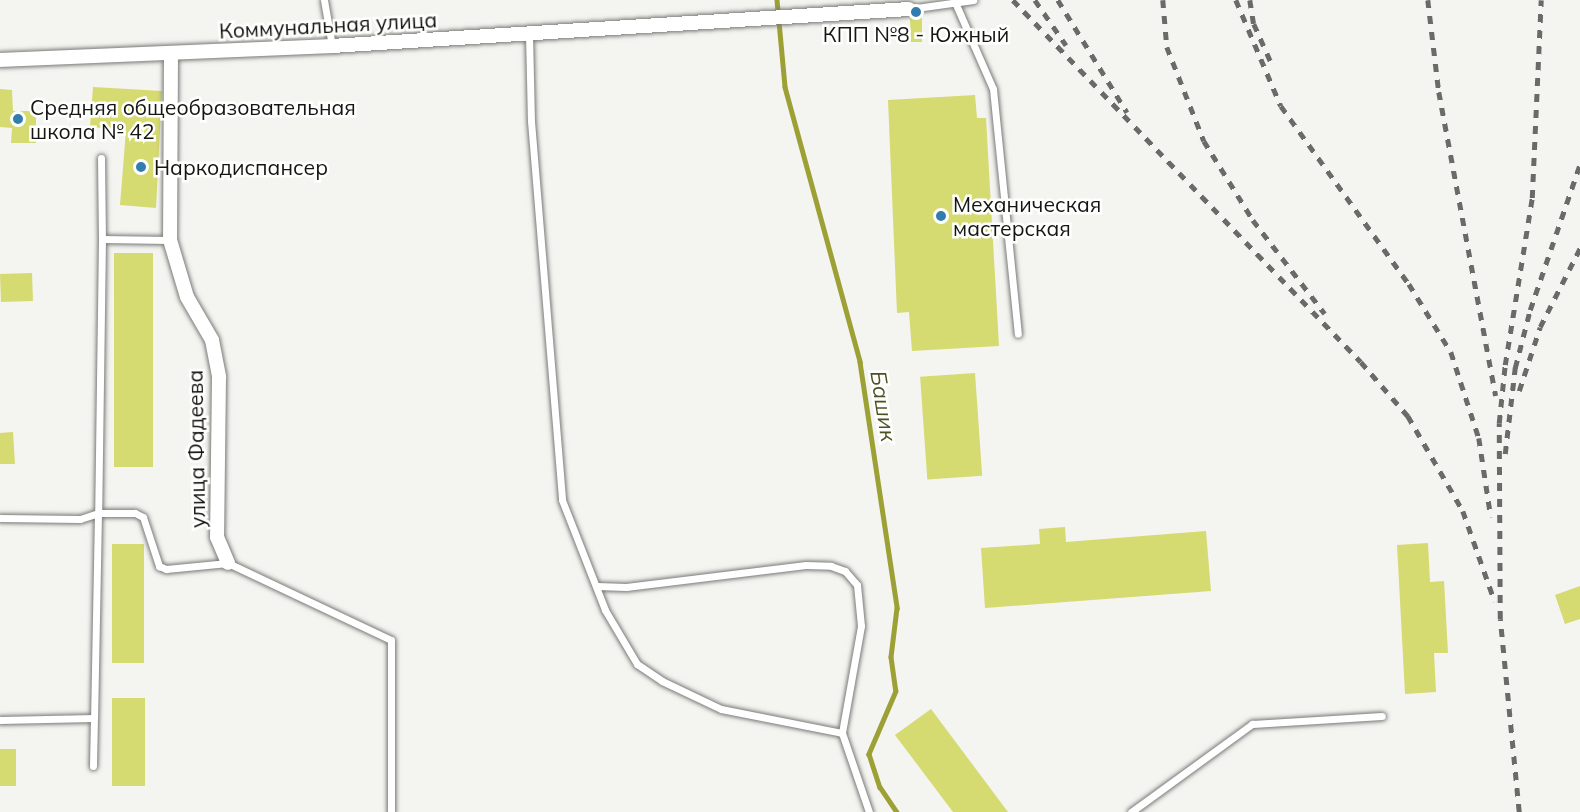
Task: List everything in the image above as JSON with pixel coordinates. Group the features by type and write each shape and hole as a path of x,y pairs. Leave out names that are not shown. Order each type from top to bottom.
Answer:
{"street":[{"name":"Коммунальная улица","path":"0,60 171,55 332,46 909,9"},
{"name":"улица Фадеева","path":"171,55 170,240 187,297 212,340 219,377 217,537 228,563"}],"lane":[{"path":"324,0 332,46"},
{"path":"909,9 973,0"},
{"path":"955,1 993,89 1018,334"},
{"path":"529,34 533,142 562,500 597,586 624,645 637,664 662,681 720,709 842,733"},
{"path":"93,766 102,239 101,158"},
{"path":"102,239 170,240"},
{"path":"0,518 80,519 98,513 128,513 143,517 159,566 166,569 228,563 391,640 391,812"},
{"path":"597,586 626,587 806,566 831,566 845,571 856,585 861,626 842,733 869,812"},
{"path":"1131,812 1252,724 1383,716"},
{"path":"0,720 94,718"}],"building":[{"path":"922,13 922,42 911,42 910,18"},
{"name":"Наркодиспансер","path":"93,87 162,91 156,208 120,205 126,130 90,127"},
{"name":"Средняя общеобразовательная школа № 42","path":"0,89 12,90 13,111 36,111 36,143 11,143 12,128 0,127"},
{"name":"Механическая мастерская","path":"975,95 977,118 986,118 999,346 912,351 909,312 897,313 888,100"},
{"path":"114,253 153,253 153,467 114,467"},
{"path":"32,273 33,301 1,302 0,274"},
{"path":"975,373 982,476 927,480 920,377"},
{"path":"13,432 15,464 0,464 0,433"},
{"path":"1065,527 1066,542 1206,531 1211,591 985,608 981,548 1040,544 1039,529"},
{"path":"1428,543 1430,582 1444,581 1448,653 1434,653 1436,692 1405,694 1397,545"},
{"path":"112,544 144,544 144,663 112,663"},
{"path":"1580,586 1580,619 1565,624 1555,595"},
{"path":"112,698 145,698 145,786 112,786"},
{"path":"931,709 1008,812 953,812 895,735"},
{"path":"0,749 16,749 16,786 0,786"}],"waterway":[{"name":"Башик","path":"777,0 785,87 860,362 897,608 891,657 896,691 869,754 880,787 897,812"}],"railway":[{"path":"1013,0 1361,362 1408,416 1463,511 1495,602"},
{"path":"1035,0 1066,45"},
{"path":"1058,0 1127,112"},
{"path":"1163,0 1167,47 1204,141 1253,220 1325,314"},
{"path":"1236,0 1281,106 1409,284 1451,352 1479,438 1491,517"},
{"path":"1250,0 1254,24 1271,62"},
{"path":"1428,0 1439,92 1496,396"},
{"path":"1519,812 1500,619 1499,423 1505,365 1532,198 1541,0"},
{"path":"1505,454 1515,368 1530,310 1580,164"},
{"path":"1519,391 1540,327 1580,248"}],"place":[{"name":"КПП №8 - Южный","path":"916,12"},
{"name":"Средняя общеобразовательная школа № 42","path":"18,119"},
{"name":"Наркодиспансер","path":"141,167"},
{"name":"Механическая мастерская","path":"941,216"}]}
